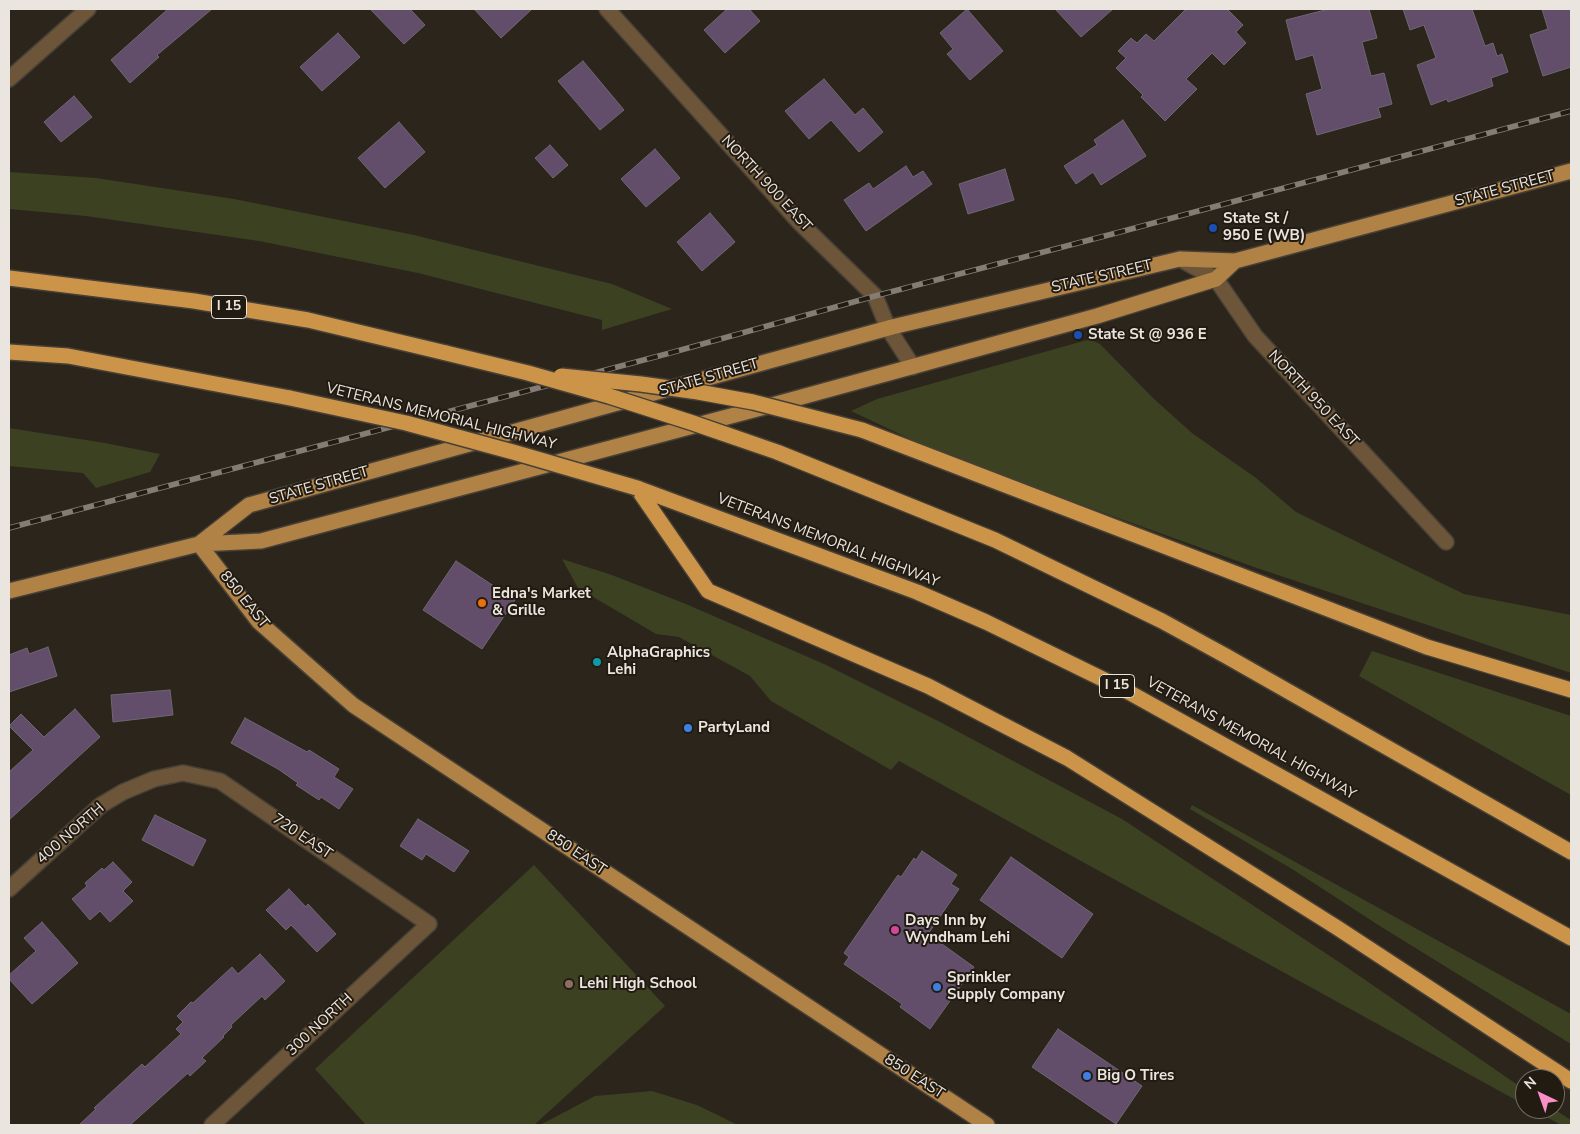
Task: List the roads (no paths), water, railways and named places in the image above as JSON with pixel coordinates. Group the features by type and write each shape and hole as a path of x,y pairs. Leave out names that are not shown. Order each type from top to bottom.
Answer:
{"highway":[{"name":"I 15","path":"9,278 114,290 298,319 528,373 618,399 777,452 994,540 1162,621 1571,852"},
{"name":"VETERANS MEMORIAL HIGHWAY","path":"9,352 68,356 290,398 406,423 522,454 637,488 917,592 995,626 1140,698 1571,938"},
{"path":"528,373 594,378 698,392 753,402 862,430 1427,646 1571,690"},
{"path":"637,488 708,591 928,686 1067,758 1336,927 1571,1081"}],"main road":[{"name":"STATE STREET","path":"199,544 250,505 888,328 1180,259 1236,261 1571,171"},
{"name":"STATE STREET","path":"9,591 199,544 261,541 913,367 1097,316 1216,279 1236,261"},
{"name":"850 EAST","path":"199,544 259,622 353,705 987,1125"}],"street":[{"path":"9,79 88,9"},
{"name":"NORTH 900 EAST","path":"607,9 800,223 874,296 888,328 913,367"},
{"name":"NORTH 950 EAST","path":"1180,259 1216,279 1255,336 1446,542"},
{"name":"720 EAST","path":"166,776 183,773 220,782 429,924"},
{"name":"400 NORTH","path":"9,889 101,806 124,792 166,776"},
{"name":"300 NORTH","path":"212,1125 429,924"}],"railway":[{"path":"9,528 1571,111"}],"place":[{"name":"State St / 950 E (WB)","path":"1213,228"},
{"name":"State St @ 936 E","path":"1078,335"},
{"name":"Edna's Market & Grille","path":"482,603"},
{"name":"AlphaGraphics Lehi","path":"597,662"},
{"name":"PartyLand","path":"688,728"},
{"name":"Days Inn by Wyndham Lehi","path":"895,930"},
{"name":"Lehi High School","path":"569,984"},
{"name":"Sprinkler Supply Company","path":"937,987"},
{"name":"Big O Tires","path":"1087,1076"}]}
